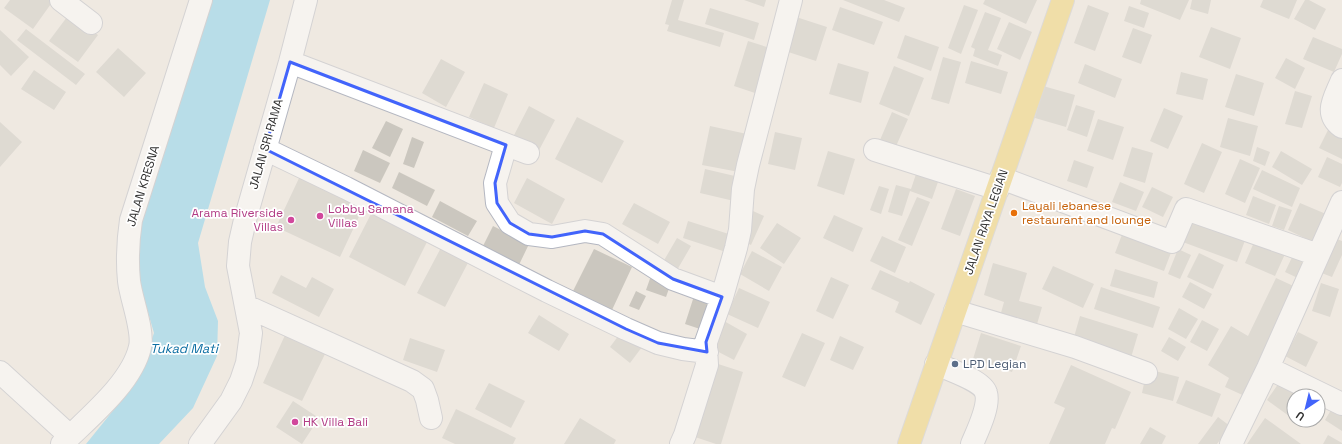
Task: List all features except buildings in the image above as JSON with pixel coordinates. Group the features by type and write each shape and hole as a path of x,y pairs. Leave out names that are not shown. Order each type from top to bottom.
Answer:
{"main road":[{"name":"JALAN RAYA LEGIAN","path":"909,444 1064,0"}],"street":[{"path":"62,0 91,23"},
{"name":"JALAN KRESNA","path":"66,440 124,380 135,362 140,346 139,329 129,281 129,238 131,220 200,0"},
{"name":"JALAN SRI RAMA","path":"200,444 231,400 248,364 251,333 238,266 240,242 306,0"},
{"path":"683,440 707,365 706,342 722,297 740,230 743,189 748,165 791,0"},
{"path":"290,62 528,153"},
{"path":"1342,80 1332,106 1332,115 1335,121 1342,127"},
{"path":"506,145 495,183 497,204 510,223 529,234 552,237 585,231 603,234 673,279 722,297"},
{"path":"265,149 346,188 547,291 626,329 658,343 683,349 707,352"},
{"path":"875,150 1000,183 1172,242 1186,209 1318,255"},
{"path":"1231,444 1268,368 1341,205"},
{"path":"246,306 412,382 423,389 431,418"},
{"path":"955,311 1075,347 1146,373"},
{"path":"936,364 982,386 986,393 987,401 972,444"},
{"path":"1268,368 1342,404"},
{"path":"0,372 66,440"}],"highlighted area":[{"path":"290,62 506,145 495,183 497,203 510,223 529,234 552,237 585,231 603,234 673,279 722,297 706,342 707,352 658,343 626,329 265,149"}],"water":[{"name":"Tukad Mati","path":"202,0 270,0 198,243 205,287 218,321 217,356 193,408 159,444 86,444 137,381 154,333 140,285 134,244"}],"place":[{"name":"Layali lebanese restaurant and lounge","path":"1014,213"},
{"name":"Lobby Samana Villas","path":"320,216"},
{"name":"Arama Riverside Villas","path":"291,220"},
{"name":"LPD Legian","path":"955,364"},
{"name":"HK Villa Bali","path":"295,422"}]}
